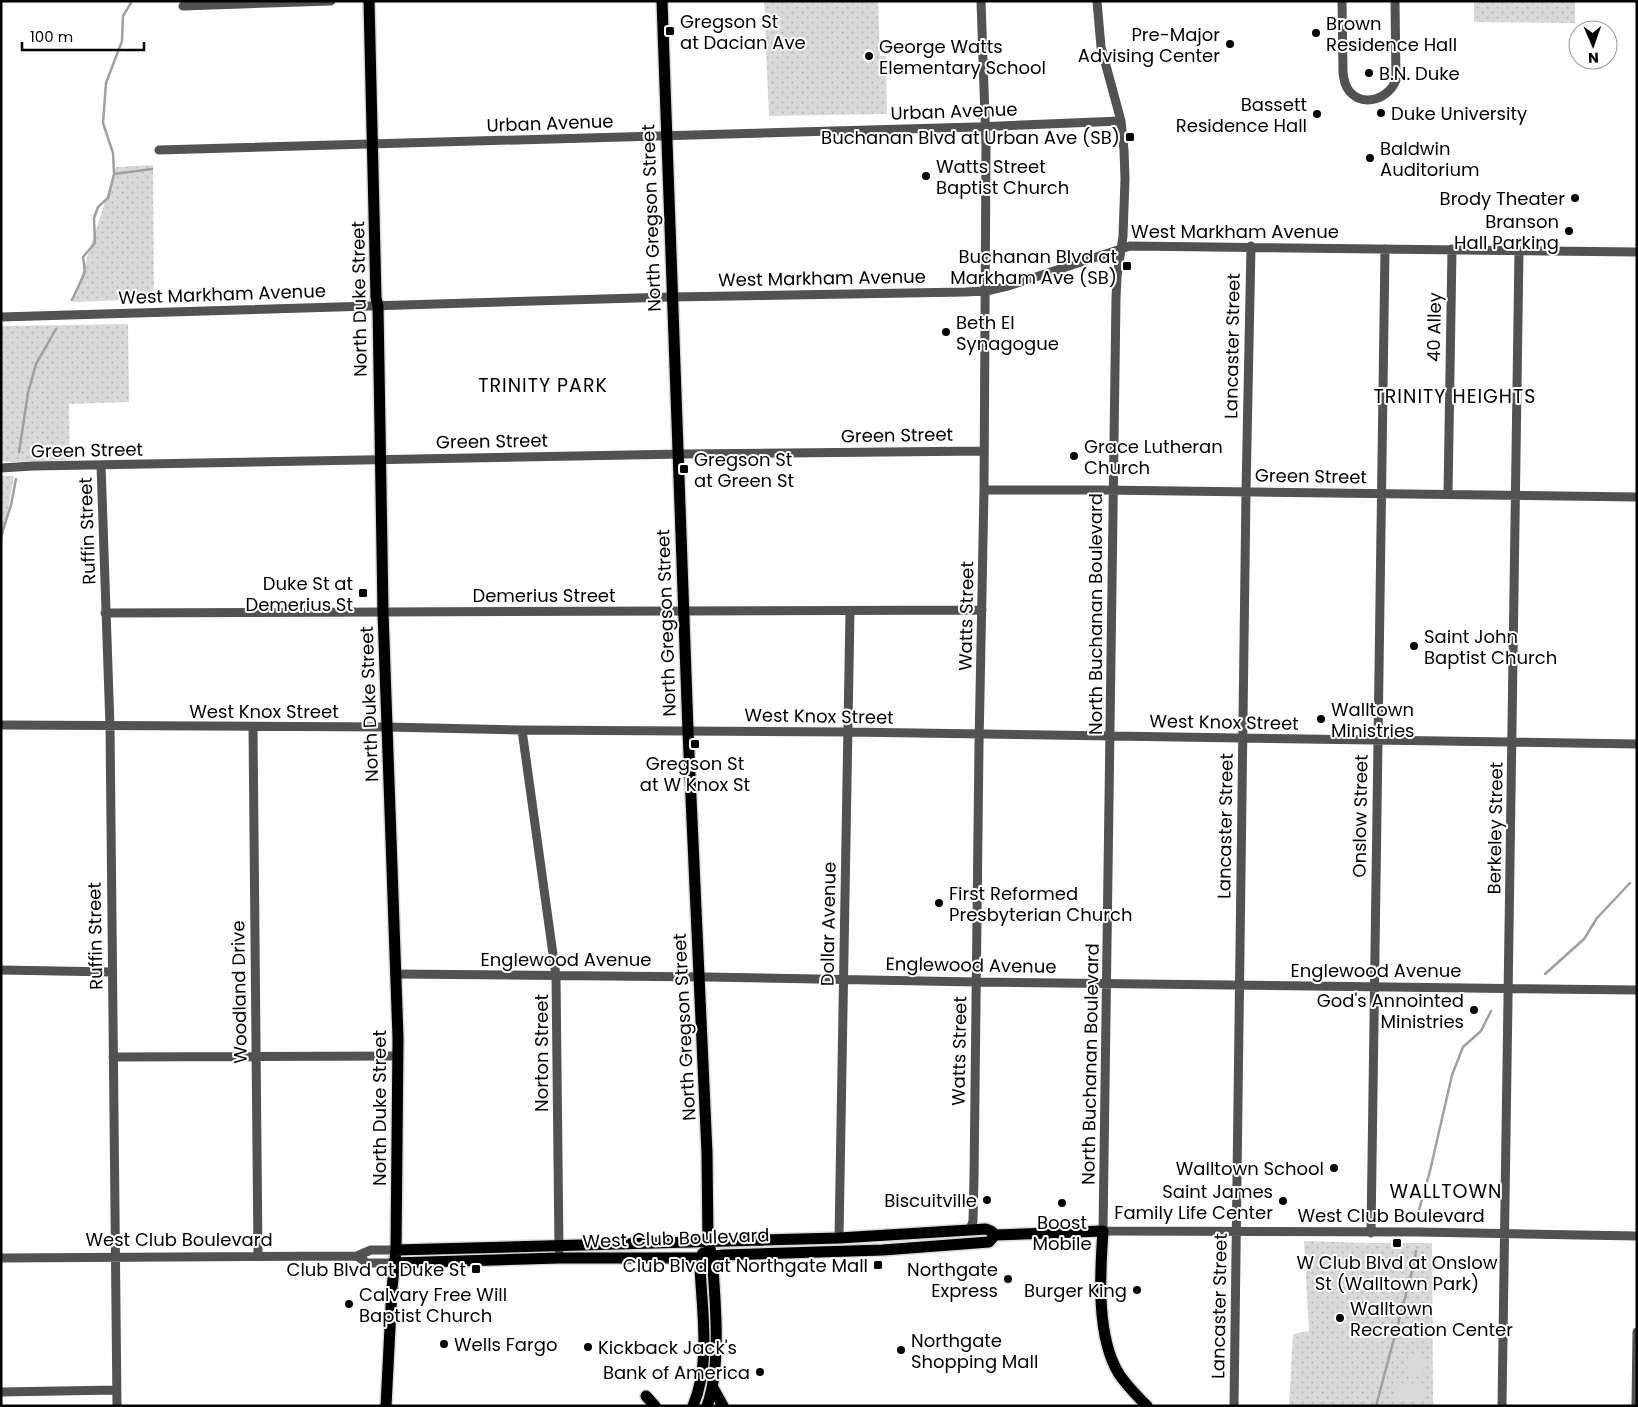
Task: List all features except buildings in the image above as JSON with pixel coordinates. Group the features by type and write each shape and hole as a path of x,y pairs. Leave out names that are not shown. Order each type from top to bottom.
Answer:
{"main road":[{"name":"North Duke Street","path":"369,1 376,298 378,306 383,612 398,1056 396,1250 386,1406"},
{"name":"North Gregson Street","path":"662,1 683,611 707,1153 708,1242 704,1348 700,1387 693,1406"},
{"name":"West Club Boulevard","path":"396,1250 839,1238 970,1230 988,1230 995,1235 1103,1231"},
{"path":"939,1247 960,1240 970,1230"},
{"path":"1103,1231 1102,1312 1104,1336 1119,1373 1147,1406"},
{"name":"West Club Boulevard","path":"394,1263 560,1258 706,1257 939,1247 989,1242 995,1235"},
{"name":"North Gregson Street","path":"706,1257 716,1348 712,1388 707,1406"},
{"path":"712,1388 723,1406"},
{"path":"646,1396 655,1406"}],"street":[{"path":"183,6 256,2 331,1"},
{"name":"Watts Street","path":"970,1230 973,1221 986,291 986,127 981,1"},
{"name":"North Buchanan Boulevard","path":"1097,1 1101,48 1124,138 1125,179 1122,247 1117,277 1103,1231"},
{"path":"1342,1 1344,82 1346,88 1354,96 1371,100 1384,96 1396,80 1395,1"},
{"name":"Urban Avenue","path":"159,150 986,127 1121,121"},
{"name":"West Markham Avenue","path":"1,317 672,297 986,291 1008,286 1102,256 1122,247 1130,246 1637,252"},
{"name":"Lancaster Street","path":"1234,1406 1251,246"},
{"name":"Onslow Street","path":"1371,1233 1373,986 1385,249"},
{"name":"40 Alley","path":"1448,494 1452,250"},
{"name":"Berkeley Street","path":"1502,1406 1519,251"},
{"name":"Green Street","path":"1,468 380,459 984,451"},
{"name":"Ruffin Street","path":"101,465 110,726 116,1406"},
{"name":"Green Street","path":"984,490 1637,496"},
{"name":"Demerius Street","path":"106,613 982,610"},
{"name":"Dollar Avenue","path":"839,1238 850,611"},
{"name":"West Knox Street","path":"1,725 848,732 1637,744"},
{"name":"Woodland Drive","path":"253,727 258,1256"},
{"name":"Norton Street","path":"522,730 556,976 560,1258"},
{"path":"1,970 112,972"},
{"name":"Englewood Avenue","path":"395,974 1637,990"},
{"path":"113,1057 398,1056"},
{"name":"West Club Boulevard","path":"1103,1231 1637,1236"},
{"name":"West Club Boulevard","path":"1,1258 357,1256 371,1250 396,1250"},
{"name":"West Club Boulevard","path":"357,1256 367,1263 394,1263"},
{"path":"1636,1406 1637,1332"},
{"path":"1,1392 116,1390"}],"shaded area":[{"path":"764,1 878,1 880,56 886,56 887,114 769,116"},
{"path":"1474,1 1575,1 1575,20 1568,20 1568,23 1474,22"},
{"path":"153,165 154,299 73,302 116,167"},
{"path":"128,324 129,402 69,404 70,460 1,461 1,326"},
{"path":"1,476 14,476 1,549"},
{"path":"1304,1241 1432,1243 1433,1406 1289,1406 1293,1334 1309,1331"},
{"path":"1408,1354 1424,1355 1423,1376 1407,1375"},
{"path":"1397,1383 1426,1385 1425,1400 1396,1399"}],"waterway":[{"path":"72,300 85,272 83,257 95,243 94,218 98,207 108,198 114,174 113,153 103,123 106,83 122,41 123,16 132,1"},
{"path":"114,174 152,169"},
{"path":"19,452 28,393 36,364 56,329"},
{"path":"1,536 11,505 16,479"},
{"path":"1545,974 1584,939 1597,918 1630,883"},
{"path":"1417,1217 1430,1171 1452,1075 1463,1047 1481,1031 1491,1011"},
{"path":"1376,1406 1416,1251"}],"place":[{"name":"Gregson St at Dacian Ave","path":"670,31"},
{"name":"Brown Residence Hall","path":"1316,33"},
{"name":"Pre-Major Advising Center","path":"1230,44"},
{"name":"George Watts Elementary School","path":"869,56"},
{"name":"B.N. Duke","path":"1369,73"},
{"name":"Duke University","path":"1381,113"},
{"name":"Bassett Residence Hall","path":"1317,114"},
{"name":"Buchanan Blvd at Urban Ave (SB)","path":"1130,137"},
{"name":"Baldwin Auditorium","path":"1370,158"},
{"name":"Watts Street Baptist Church","path":"926,176"},
{"name":"Brody Theater","path":"1575,198"},
{"name":"Branson Hall Parking","path":"1569,231"},
{"name":"Buchanan Blvd at Markham Ave (SB)","path":"1127,266"},
{"name":"Beth El Synagogue","path":"946,332"},
{"name":"Grace Lutheran Church","path":"1074,456"},
{"name":"Gregson St at Green St","path":"684,469"},
{"name":"Duke St at Demerius St","path":"363,593"},
{"name":"Saint John Baptist Church","path":"1414,646"},
{"name":"Walltown Ministries","path":"1321,719"},
{"name":"Gregson St at W Knox St","path":"695,744"},
{"name":"First Reformed Presbyterian Church","path":"939,903"},
{"name":"God's Annointed Ministries","path":"1474,1010"},
{"name":"Walltown School","path":"1334,1168"},
{"name":"Biscuitville","path":"987,1200"},
{"name":"Saint James Family Life Center","path":"1283,1201"},
{"name":"Boost Mobile","path":"1062,1203"},
{"name":"W Club Blvd at Onslow St (Walltown Park)","path":"1397,1243"},
{"name":"Club Blvd at Northgate Mall","path":"878,1265"},
{"name":"Club Blvd at Duke St","path":"476,1269"},
{"name":"Northgate Express","path":"1008,1279"},
{"name":"Burger King","path":"1137,1290"},
{"name":"Calvary Free Will Baptist Church","path":"349,1304"},
{"name":"Walltown Recreation Center","path":"1340,1318"},
{"name":"Wells Fargo","path":"444,1344"},
{"name":"Kickback Jack's","path":"588,1347"},
{"name":"Northgate Shopping Mall","path":"901,1350"},
{"name":"Bank of America","path":"760,1372"}],"district":[{"name":"TRINITY PARK","path":"543,385"},
{"name":"TRINITY HEIGHTS","path":"1455,396"},
{"name":"WALLTOWN","path":"1446,1191"}]}
